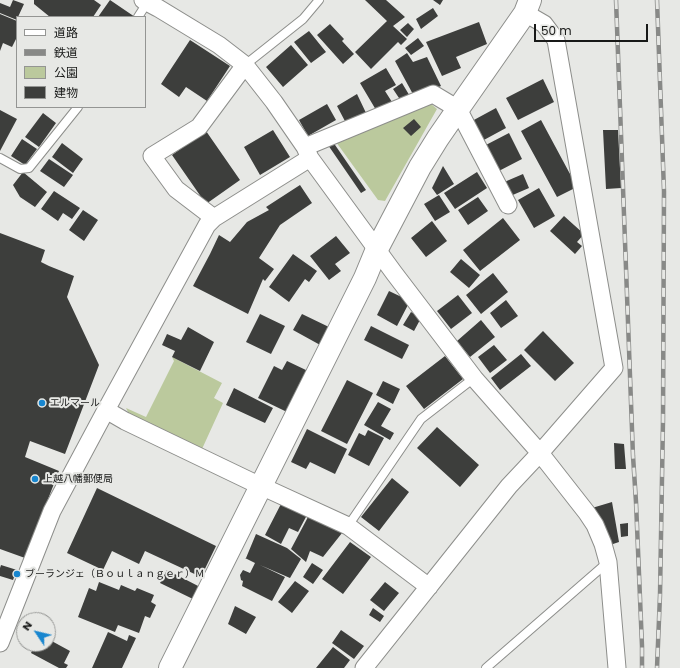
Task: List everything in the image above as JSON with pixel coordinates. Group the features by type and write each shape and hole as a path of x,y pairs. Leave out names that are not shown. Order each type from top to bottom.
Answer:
{"street":[{"path":"152,3 219,45 245,65 274,102 307,152 377,249 474,378 540,453 587,513 595,525 603,544 608,562 617,668"},
{"path":"170,668 365,278 377,249 420,167 527,6 544,24 556,40 614,368 510,486 364,668"},
{"path":"214,218 176,189 152,156 199,127 245,65"},
{"path":"0,643 52,511 207,225 214,218 307,152 433,94 458,108 508,205"},
{"path":"106,410 125,421 348,526 429,587"}],"lane":[{"path":"245,65 303,19 319,0"},
{"path":"139,16 152,3"},
{"path":"0,158 20,169 29,168 77,108"},
{"path":"348,526 421,419 474,378"},
{"path":"486,668 608,562"}],"green space":[{"path":"431,104 437,109 385,201 378,200 336,142"},
{"path":"172,357 222,383 214,398 223,403 202,449 130,416 126,408 146,417 174,361"}],"building":[{"path":"13,0 24,4 18,16 16,16 16,20 0,13 0,3 10,7"},
{"path":"34,0 94,0 101,5 94,16 49,16 34,4"},
{"path":"110,0 134,16 99,16"},
{"path":"365,0 386,0 405,17 393,26 407,39 401,45 398,42 371,69 355,52 387,21"},
{"path":"433,0 443,0 440,5"},
{"path":"433,8 438,16 421,29 416,19"},
{"path":"0,14 16,21 16,39 12,47 3,43 0,51"},
{"path":"479,22 487,44 456,57 461,68 442,76 426,42"},
{"path":"408,23 414,29 407,37 400,30"},
{"path":"330,24 344,39 342,41 354,54 343,64 317,35"},
{"path":"309,31 326,52 311,63 294,42"},
{"path":"418,38 424,46 411,55 405,48"},
{"path":"190,40 230,66 207,101 186,87 179,97 161,84"},
{"path":"291,45 308,65 283,87 266,67"},
{"path":"407,53 413,62 427,57 441,86 415,98 395,61"},
{"path":"386,68 396,85 385,91 392,102 376,110 360,83"},
{"path":"543,79 554,102 518,120 506,98"},
{"path":"402,83 411,98 401,101 393,89"},
{"path":"357,94 367,115 347,125 337,106"},
{"path":"327,104 336,120 308,136 299,120"},
{"path":"496,108 506,128 482,141 472,121"},
{"path":"0,110 17,119 0,151"},
{"path":"43,113 56,123 39,147 25,137"},
{"path":"414,119 421,127 411,136 403,128"},
{"path":"541,120 577,187 557,197 521,131"},
{"path":"273,130 290,157 260,175 244,147"},
{"path":"603,130 618,130 621,188 606,189"},
{"path":"206,131 240,180 206,204 172,155"},
{"path":"509,133 522,159 495,173 482,147"},
{"path":"22,139 37,149 25,165 11,156"},
{"path":"333,142 366,190 361,193 328,145"},
{"path":"62,143 83,159 73,173 52,157"},
{"path":"49,159 73,175 64,187 40,171"},
{"path":"443,166 454,184 437,195 432,188"},
{"path":"23,172 47,192 35,207 20,197 13,185"},
{"path":"477,172 487,188 455,209 444,193"},
{"path":"523,174 529,188 508,197 502,183"},
{"path":"300,185 312,203 280,225 259,258 274,269 265,281 263,279 248,314 193,286 219,235 230,242 247,222 269,210 266,207"},
{"path":"539,188 555,216 534,228 518,200"},
{"path":"54,191 80,208 72,219 63,213 58,221 41,209"},
{"path":"439,195 450,212 435,221 424,204"},
{"path":"478,197 488,211 468,225 458,210"},
{"path":"83,210 98,220 84,241 69,230"},
{"path":"564,216 584,234 577,242 582,246 575,254 550,231"},
{"path":"503,218 520,240 480,271 463,250"},
{"path":"432,221 447,241 426,257 411,238"},
{"name":"エルマール","path":"0,233 45,250 41,262 74,276 67,297 99,365 65,454 30,441 25,457 59,471 25,558 0,549"},
{"path":"336,236 350,253 335,264 341,271 329,280 310,256"},
{"path":"293,254 317,271 309,282 305,279 289,302 269,287"},
{"path":"461,259 480,275 469,288 450,272"},
{"path":"493,273 508,292 481,314 466,295"},
{"path":"389,291 410,301 397,326 377,315"},
{"path":"458,295 472,313 451,329 437,311"},
{"path":"506,300 518,316 501,328 490,313"},
{"path":"411,312 421,318 414,331 403,325"},
{"path":"260,314 285,326 271,354 246,342"},
{"path":"302,314 331,328 322,346 293,330"},
{"path":"481,320 495,337 470,357 457,341"},
{"path":"371,326 409,345 402,359 364,340"},
{"path":"188,327 214,342 200,371 172,357 175,351 162,345 167,334 181,340"},
{"path":"543,331 574,363 555,381 524,350"},
{"path":"494,345 507,360 490,373 478,357"},
{"path":"521,354 531,366 500,390 491,378"},
{"path":"445,356 463,379 424,409 406,386"},
{"path":"287,361 308,371 287,412 258,398 274,366 282,370"},
{"path":"347,380 373,393 347,444 321,431"},
{"path":"383,381 400,389 393,404 376,395"},
{"path":"234,388 273,408 265,423 226,405"},
{"path":"378,402 391,409 381,426 394,433 390,440 364,425"},
{"path":"437,427 479,465 460,487 417,448"},
{"path":"307,429 347,449 335,474 310,462 306,469 291,462"},
{"path":"368,430 384,438 369,466 348,455 359,433 365,436"},
{"path":"614,443 624,444 626,469 615,469"},
{"path":"392,478 409,492 379,531 361,517"},
{"path":"97,488 216,546 201,577 145,551 139,564 112,551 103,570 67,553"},
{"path":"282,502 307,515 298,532 289,528 281,544 265,535"},
{"path":"612,502 619,542 607,546 592,508"},
{"path":"308,517 342,533 323,557 310,551 306,562 291,549"},
{"path":"628,523 628,536 621,537 620,524"},
{"path":"256,534 287,548 301,559 290,578 260,565 285,577 272,601 242,586 243,581 241,580 240,575 243,570 250,573 255,563 245,558"},
{"path":"350,542 371,557 343,594 322,579"},
{"path":"312,563 323,570 313,584 303,577"},
{"path":"1,565 17,570 13,580 0,576"},
{"path":"167,570 202,588 195,600 160,583"},
{"path":"295,581 309,591 292,613 278,602"},
{"path":"99,582 119,590 121,585 135,591 137,588 154,595 151,602 156,605 150,618 145,616 139,633 118,625 115,632 78,617 89,588 96,591"},
{"path":"385,582 399,593 384,611 370,600"},
{"path":"235,606 256,617 246,634 228,624"},
{"path":"373,608 384,616 380,622 369,615"},
{"path":"341,630 364,646 354,659 332,643"},
{"path":"108,632 127,641 129,635 136,638 122,668 92,668"},
{"path":"56,643 70,651 64,663 68,665 66,668 59,668 31,653 56,652"},
{"path":"333,647 350,660 344,668 316,668"}],"railway":[{"path":"616,0 642,668"},
{"path":"657,0 664,191 663,420 660,595 657,668"}],"place":[{"name":"エルマール","path":"42,403"},
{"name":"上越八幡郵便局","path":"35,479"},
{"name":"ブーランジェ（Ｂｏｕｌａｎｇｅｒ）Ｍ","path":"17,574"}]}
